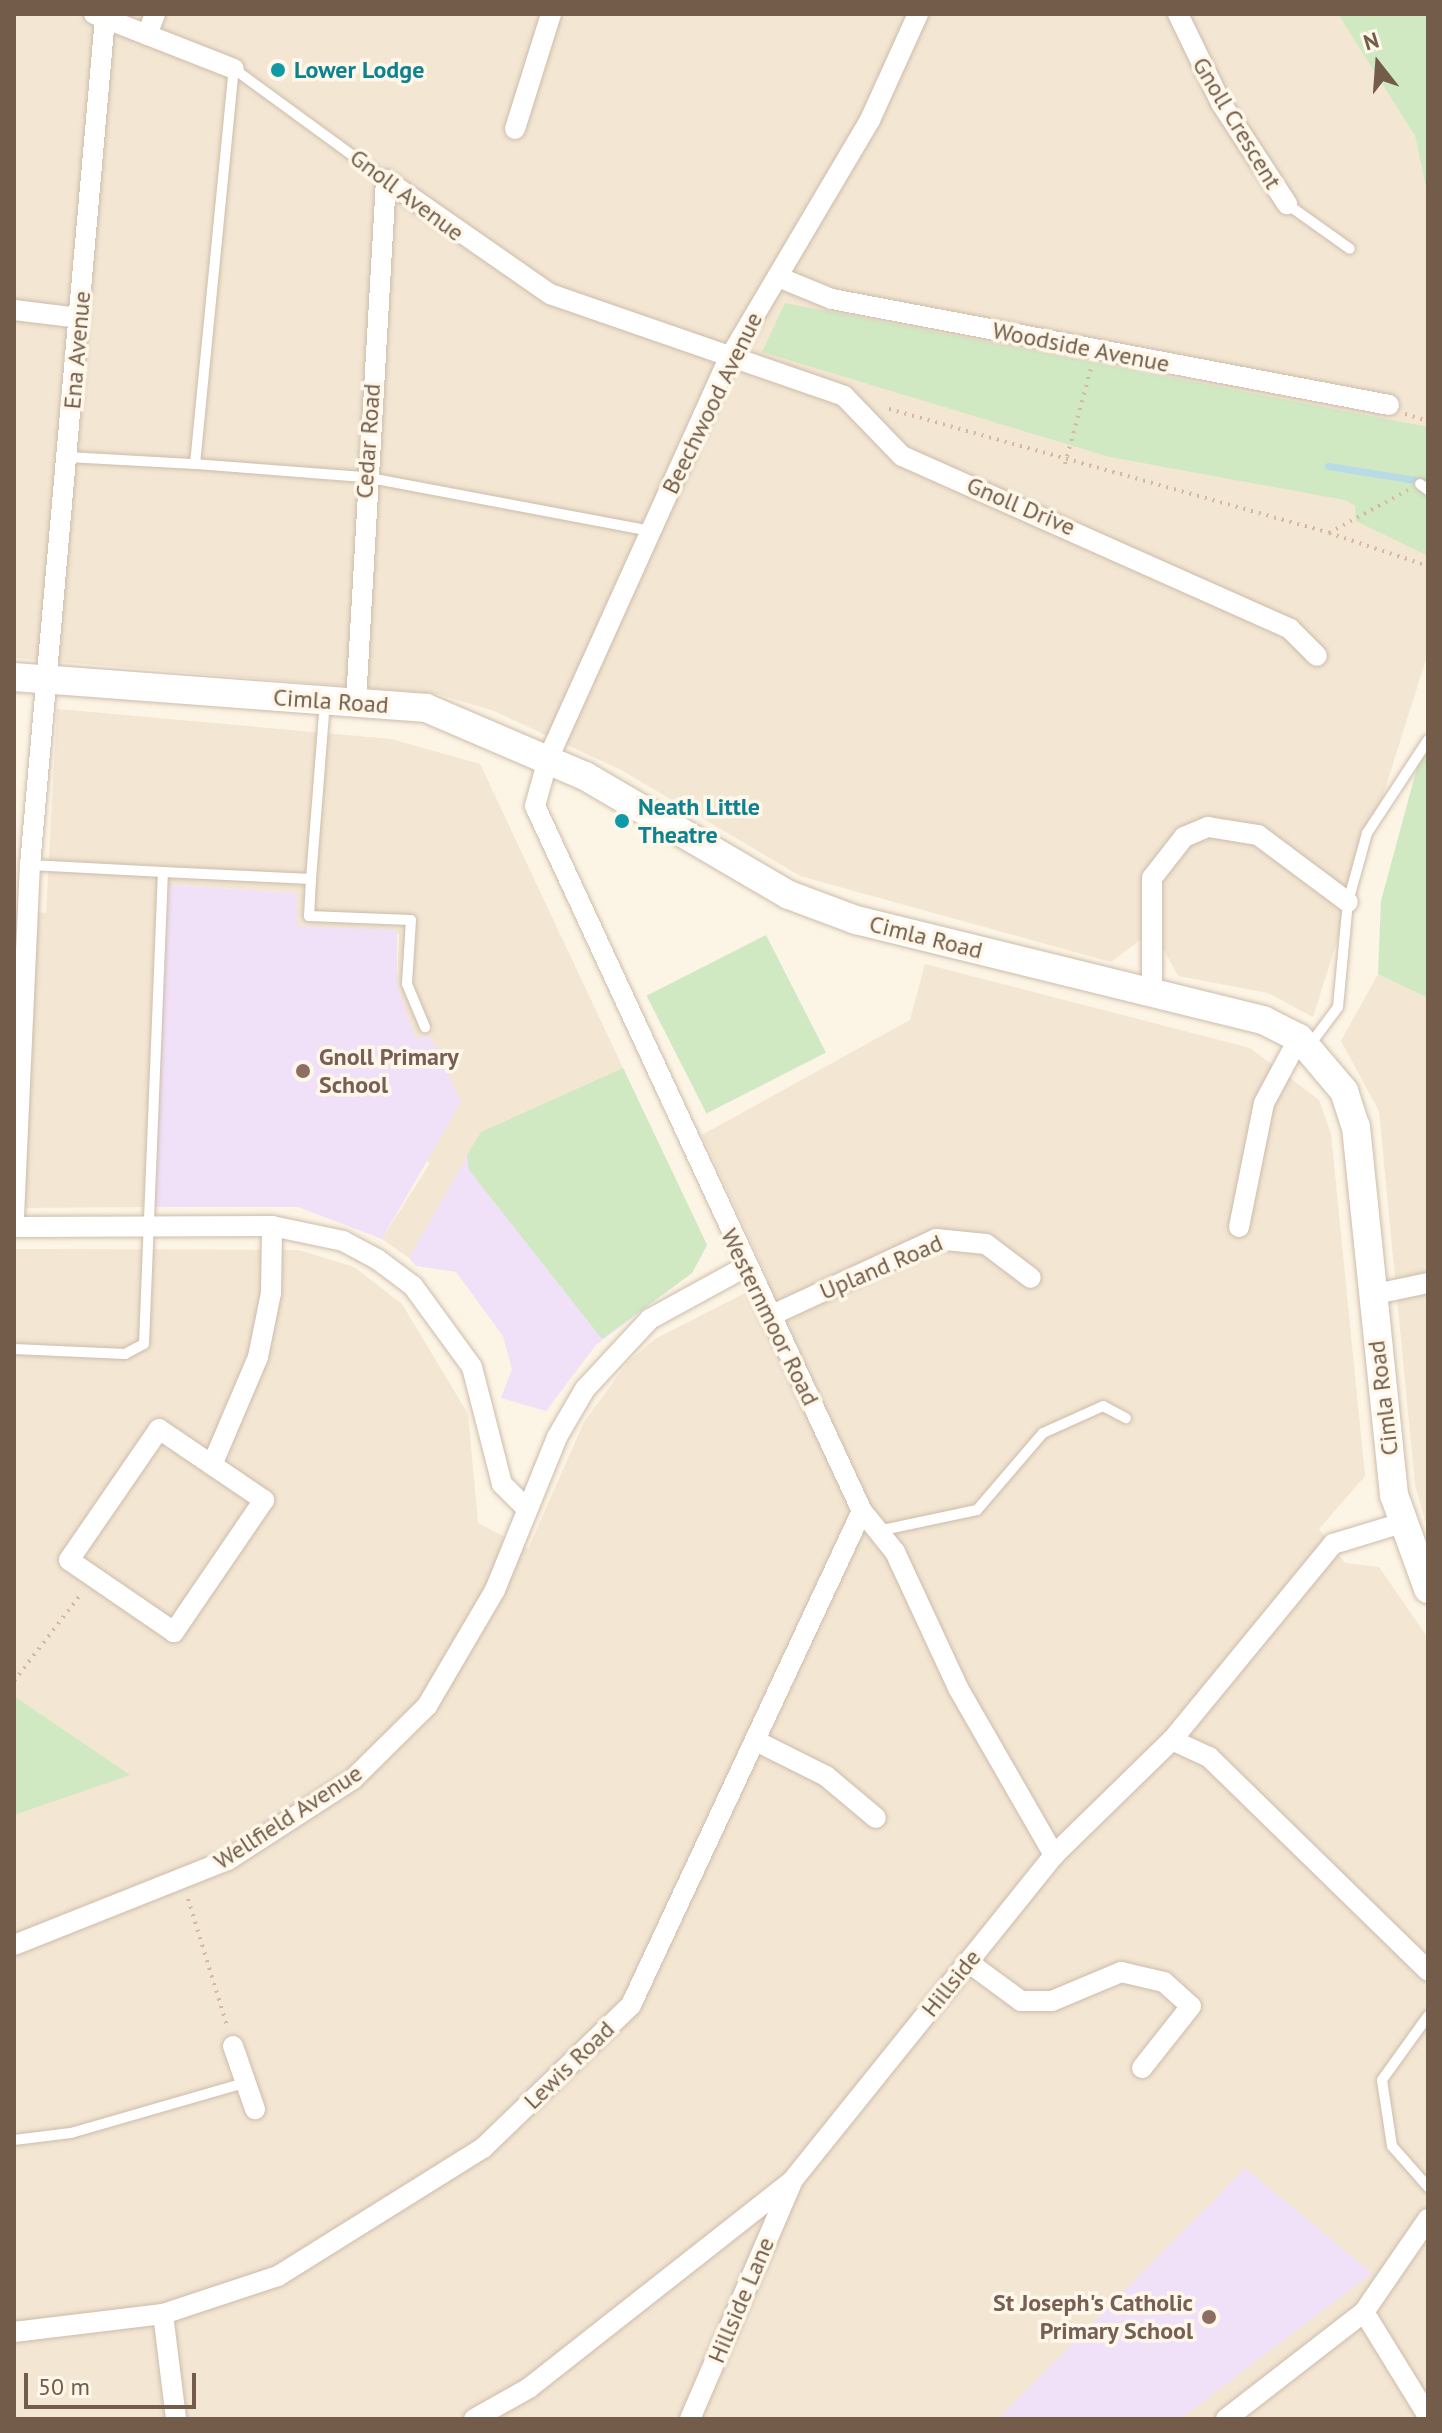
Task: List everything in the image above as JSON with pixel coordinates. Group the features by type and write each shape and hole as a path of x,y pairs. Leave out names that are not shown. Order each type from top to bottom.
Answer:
{"main road":[{"name":"Cimla Road","path":"14,677 426,708 548,759 789,895 856,920 1263,1020 1304,1042 1344,1091 1356,1127 1371,1295 1399,1524 1428,1589"}],"street":[{"path":"147,35 155,14"},
{"path":"515,129 551,14"},
{"name":"Beechwood Avenue","path":"548,759 729,358 870,120 918,14"},
{"name":"Gnoll Crescent","path":"1178,14 1221,103 1287,204"},
{"name":"Gnoll Avenue","path":"100,16 234,69"},
{"name":"Ena Avenue","path":"14,1216 30,865 50,682 100,16"},
{"name":"Gnoll Avenue","path":"386,180 550,294 729,358"},
{"name":"Cedar Road","path":"356,702 365,477 386,180"},
{"name":"Woodside Avenue","path":"778,277 832,299 1389,405"},
{"path":"14,310 79,318"},
{"name":"Gnoll Drive","path":"729,358 844,396 902,456 1290,629 1317,656"},
{"name":"Westernmoor Road","path":"548,759 535,806 745,1267 862,1511 878,1531 1054,1855"},
{"path":"1152,991 1152,878 1184,837 1208,827 1258,835 1348,902"},
{"path":"1239,1227 1264,1103 1304,1042"},
{"path":"212,1465 258,1357 271,1293 272,1226"},
{"path":"14,1227 272,1226 343,1241 413,1286 472,1367 502,1484 527,1509"},
{"name":"Upland Road","path":"770,1316 936,1239 986,1244 1031,1278"},
{"name":"Wellfield Avenue","path":"14,1945 228,1860 353,1779 427,1706 495,1590 557,1437 618,1347 650,1319 745,1267"},
{"path":"1371,1295 1428,1283"},
{"path":"159,1429 212,1465 264,1500 174,1632 69,1560 159,1429"},
{"name":"Lewis Road","path":"14,2332 163,2314 278,2276 483,2148 631,2005 758,1742 862,1511"},
{"name":"Hillside","path":"474,2419 529,2388 792,2181 1054,1855 1172,1740 1333,1544 1399,1524"},
{"path":"1172,1740 1209,1757 1428,1971"},
{"path":"758,1742 826,1776 876,1818"},
{"path":"968,1962 1021,2001 1052,2001 1121,1972 1164,1982 1191,2006 1142,2068"},
{"path":"233,2046 249,2081 255,2109"},
{"name":"Hillside Lane","path":"690,2419 792,2181"},
{"path":"1226,2419 1364,2312 1428,2219"},
{"path":"1364,2312 1428,2416"},
{"path":"163,2314 176,2419"}],"lane":[{"name":"Gnoll Avenue","path":"234,69 386,180"},
{"path":"195,464 234,69"},
{"name":"Gnoll Crescent","path":"1287,204 1350,249"},
{"path":"68,457 365,477 650,531"},
{"path":"325,700 309,916 411,920 407,984 425,1027"},
{"path":"1304,1042 1338,1007 1348,902 1367,833 1428,740"},
{"path":"30,865 311,879"},
{"path":"14,1349 137,1351 146,1332 147,1226 163,872"},
{"path":"878,1531 977,1510 1043,1433 1103,1406 1126,1418"},
{"path":"1428,2016 1382,2080 1392,2146 1428,2187"},
{"path":"14,2140 71,2133 249,2081"}],"path":[{"path":"1065,464 1095,351"},
{"path":"844,396 1065,464 1329,533 1428,566"},
{"path":"1329,533 1424,487"},
{"path":"14,1681 94,1577"},
{"path":"193,1915 233,2046"}],"shaded area":[{"path":"14,14 1338,14 1415,136 1428,197 1428,653 1313,1017 1268,993 1178,976 1164,950 1140,940 1111,962 800,876 621,770 494,711 437,694 14,658"},
{"path":"57,709 391,739 480,764 623,1068 481,1132 409,1258 382,1239 430,1163 424,1160 430,1037 415,1037 397,984 399,934 296,926 296,893 175,885 168,890 153,1207 14,1208 14,911 46,913"},
{"name":"Gnoll Primary School","path":"175,885 297,893 297,926 397,930 397,984 415,1037 431,1037 461,1102 382,1239 298,1207 153,1207 168,889"},
{"path":"925,964 1250,1048 1319,1100 1331,1134 1365,1476 1319,1529 1345,1563 1379,1567 1428,1638 1428,2419 14,2419 14,1249 299,1250 354,1267 402,1304 468,1414 478,1523 528,1549 584,1422 628,1362 655,1339 769,1281 702,1135 910,1020"},
{"path":"1378,974 1428,998 1428,1531 1415,1485 1379,1111 1341,1041"},
{"name":"Gnoll Primary School","path":"623,1068 707,1245 692,1273 596,1345 546,1411 501,1398 512,1369 503,1336 456,1272 416,1266 409,1258 481,1132"},
{"name":"St Joseph's Catholic Primary School","path":"1245,2168 1372,2273 1180,2419 998,2419"}],"green space":[{"path":"1338,14 1428,14 1428,197 1415,136"},
{"path":"785,303 1428,427 1428,556 1356,521 1355,506 1345,500 1110,457 762,352"},
{"path":"1428,727 1428,998 1378,974 1381,901"},
{"path":"766,935 826,1053 707,1113 647,996"},
{"name":"Gnoll Primary School","path":"623,1068 707,1245 692,1273 602,1339 469,1170 467,1155 481,1132"},
{"path":"14,1696 130,1775 14,1815"}],"waterway":[{"path":"1328,466 1428,482"}],"place":[{"name":"Lower Lodge","path":"278,70"},
{"name":"Neath Little Theatre","path":"622,821"},
{"name":"Gnoll Primary School","path":"303,1071"},
{"name":"St Joseph's Catholic Primary School","path":"1209,2317"}]}
